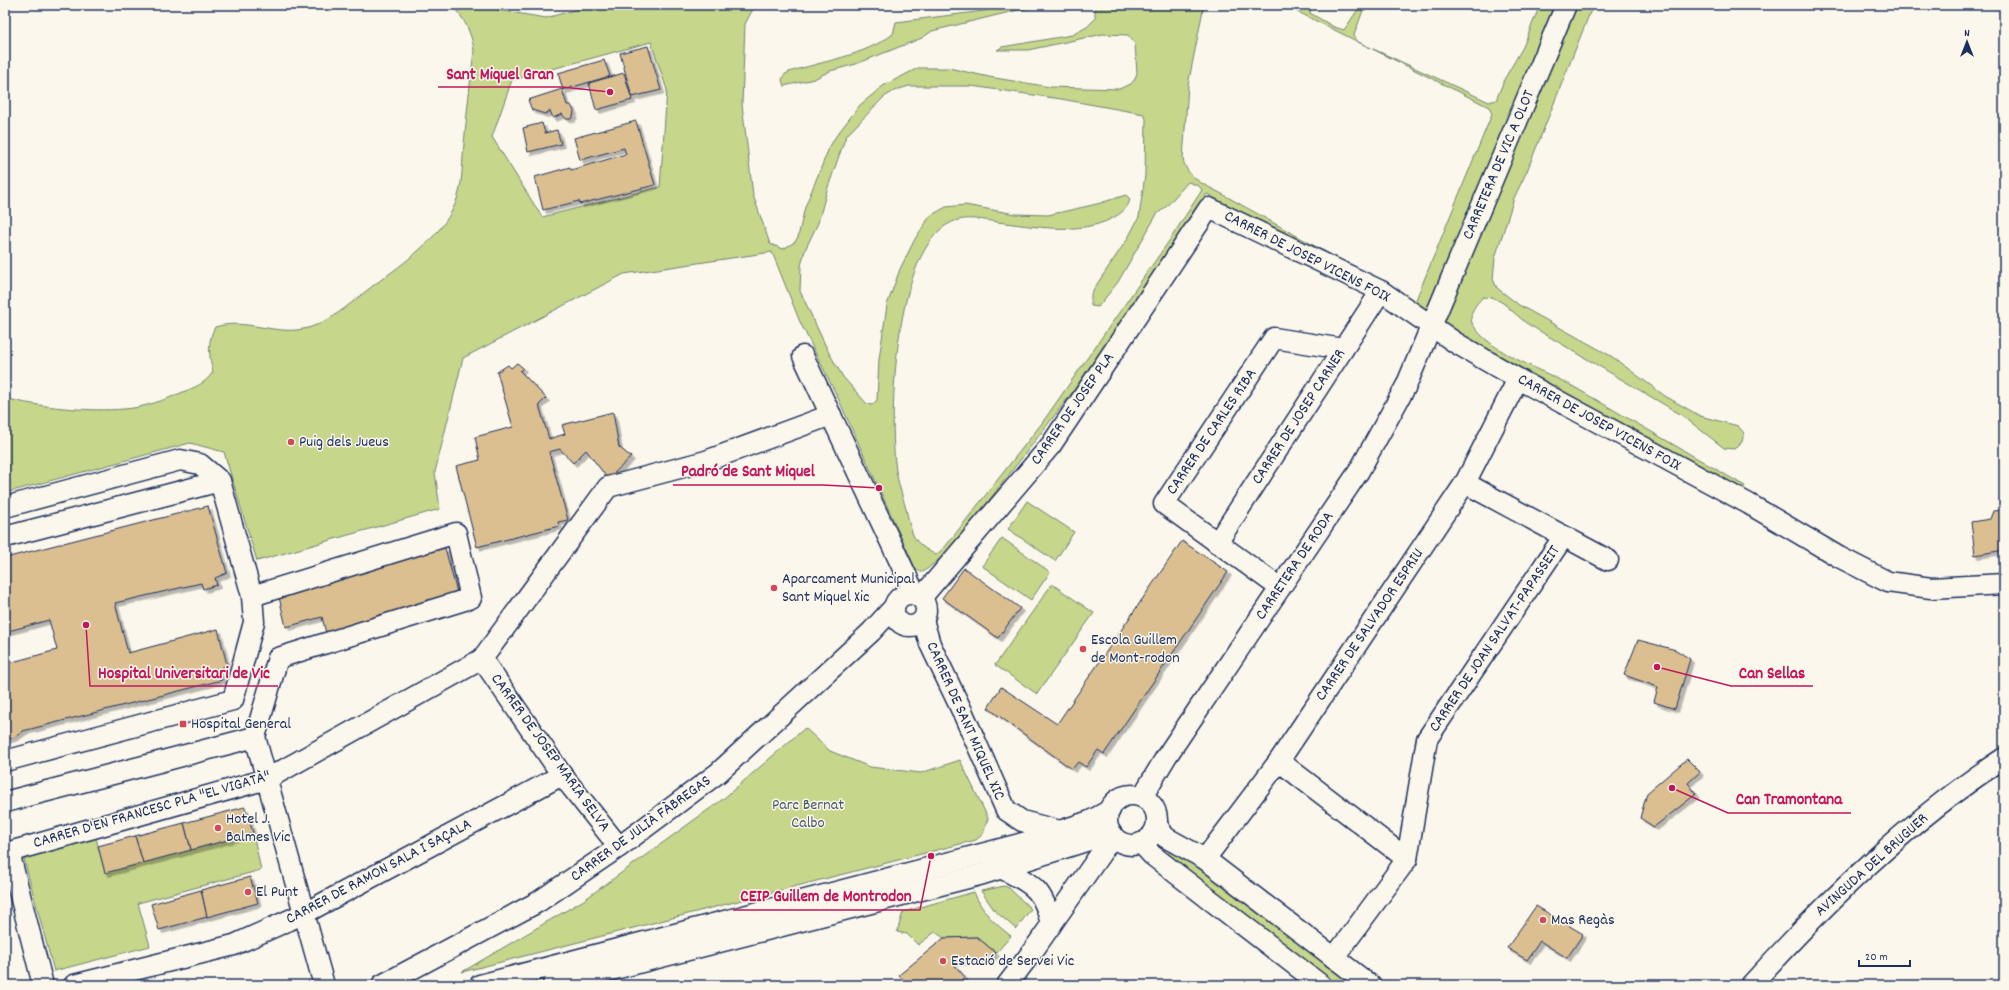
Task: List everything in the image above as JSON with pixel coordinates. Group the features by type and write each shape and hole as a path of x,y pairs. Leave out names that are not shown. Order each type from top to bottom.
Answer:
{"street":[{"name":"CARRETERA DE VIC A OLOT","path":"1431,325 1524,109 1566,5"},
{"name":"CARRER DE JOSEP VICENS FOIX","path":"1208,208 1381,291 1456,343 1518,379 1749,504 1839,557 1888,582 1931,588 2004,584"},
{"name":"CARRER DE JOSEP PLA","path":"907,600 1051,445 1208,208"},
{"name":"CARRER DE JOSEP CARNER","path":"1217,543 1381,291"},
{"name":"CARRETERA DE RODA","path":"1142,797 1166,757 1359,471 1406,386 1431,325"},
{"name":"CARRER DE CARLES RIBA","path":"1280,588 1164,504 1274,338 1343,349"},
{"path":"804,356 899,564 907,600 896,619 915,623"},
{"name":"CARRER DE SALVADOR ESPRIU","path":"1205,859 1279,761 1465,483 1518,379"},
{"path":"482,659 608,487 706,460 831,415"},
{"path":"5,761 234,700 254,622 252,596 220,481 200,464 180,460 6,508"},
{"path":"5,537 220,481"},
{"path":"1465,483 1608,560"},
{"path":"252,596 456,533 471,598 278,658 255,737 324,985"},
{"name":"CARRER DE JOAN SALVAT-PAPASSEIT","path":"1334,958 1407,859 1427,739 1564,536"},
{"path":"871,632 915,623 927,609 907,600"},
{"name":"CARRER DE JULIÀ FÀBREGAS","path":"382,985 538,902 619,847 718,773 907,600"},
{"name":"CARRER DE SANT MIQUEL XIC","path":"915,623 930,644 963,713 1006,810 1022,821 1060,831"},
{"name":"CARRER DE JOSEP MARIA SELVA","path":"482,659 562,775 619,847"},
{"name":"CARRER D'EN FRANCESC PLA \"EL VIGATÀ\"","path":"43,985 9,852 267,779 482,659"},
{"path":"5,802 255,737"},
{"name":"AVINGUDA DEL BRUGUER","path":"1751,985 1841,890 1943,802 2004,758"},
{"path":"1279,761 1407,859"},
{"name":"CARRER DE RAMON SALA I SAÇALA","path":"74,985 234,945 305,913 562,775"},
{"path":"1157,825 1152,835 1141,843 1125,844 1112,834 1108,820 1110,810 1115,802 1126,796 1142,797 1148,800 1155,809 1157,825 1165,837 1205,859 1370,985"},
{"path":"480,985 968,859 1090,821 1110,810"},
{"path":"553,985 1003,869 1112,834"},
{"path":"1007,985 1051,925 1112,834"},
{"path":"1141,843 1152,855 1320,985"},
{"path":"1003,869 1028,883 1043,898 1051,925"}],"green space":[{"path":"452,5 486,5 498,10 546,18 592,5 757,5 753,9 745,24 742,104 753,195 770,244 783,249 795,242 798,237 805,207 829,148 836,136 860,105 883,86 918,68 949,68 989,77 1050,87 1119,89 1131,84 1137,73 1135,44 1128,35 1103,34 1028,50 997,50 1002,47 1072,35 1087,27 1095,19 1095,7 1092,5 1204,5 1188,85 1183,159 1189,172 1198,181 1415,302 1492,114 1489,107 1363,44 1489,102 1496,100 1505,78 1523,47 1540,5 1593,5 1527,171 1514,198 1495,258 1493,279 1497,288 1519,305 1611,356 1665,396 1700,416 1738,426 1744,433 1742,442 1734,449 1724,448 1680,414 1526,323 1503,303 1494,298 1483,297 1478,302 1472,312 1472,323 1490,343 1503,352 1574,387 1745,486 1741,493 1450,327 1207,194 1072,393 950,551 923,572 916,570 837,396 800,322 772,252 624,274 463,358 435,472 440,509 257,561 224,452 190,443 5,493 5,398 48,406 111,410 146,405 169,398 200,385 213,372 210,360 210,343 212,332 215,327 239,324 275,329 299,330 320,324 344,309 411,257 434,235 452,210 460,190 462,177 463,150 474,51 469,32 464,21","holes":["651,42 667,90 660,187 542,217 492,137 512,80","909,86 971,86 1061,99 1144,114 1146,119 1145,175 1139,217 1128,238 1091,294 1091,306 1098,307 1118,282 1157,214 1166,207 1188,182 1199,186 1202,190 1169,241 1042,423 945,547 936,555 920,544 913,535 899,486 893,437 893,404 901,328 909,290 921,257 937,233 958,220 978,219 1026,226 1056,228 1086,227 1100,224 1113,218 1126,208 1130,199 1126,195 1097,204 1048,215 1015,214 965,205 946,207 930,216 915,239 900,269 887,305 879,359 877,400 872,405 867,404 843,377 828,351 800,291 801,266 805,250 818,223 827,190 846,136 884,97 896,90"]},
{"path":"1005,5 1048,5 1014,11 932,31 922,38 856,64 830,71 814,79 784,86 782,80 784,75 789,72 869,48 893,34 896,22 984,11"},
{"path":"1284,5 1311,5 1310,13 1334,27 1344,30 1361,5 1365,5 1354,35 1358,42"},
{"path":"1027,501 1074,532 1055,561 1008,529"},
{"path":"1002,538 1050,572 1031,600 982,566"},
{"path":"1052,584 1094,613 1037,694 995,665"},
{"name":"Parc Bernat Calbo","path":"805,728 830,751 870,767 921,773 960,760 988,818 983,834 976,840 462,972 584,900 723,799"},
{"path":"253,833 261,870 138,903 150,946 54,971 24,860 28,853 95,834 105,872"},
{"path":"1173,848 1353,985 1336,985 1166,856"},
{"path":"1004,886 1009,888 1031,909 1016,929 995,911 981,891"},
{"path":"974,892 989,917 1011,936 996,953 977,937 944,938 935,932 918,945 907,934 897,932 903,912"}],"building":[{"path":"648,46 661,90 632,97 620,53"},
{"path":"604,60 610,76 563,90 558,73"},
{"path":"624,73 632,100 596,110 589,83"},
{"path":"562,89 567,105 571,105 574,111 571,119 566,119 562,114 553,118 550,111 545,114 532,110 528,100"},
{"path":"636,121 655,185 580,204 579,201 543,210 535,177 570,167 571,170 626,154 624,148 580,160 574,138"},
{"path":"542,123 545,133 557,130 561,144 528,152 523,128"},
{"path":"517,363 523,368 520,371 546,398 539,405 549,439 565,434 562,425 613,412 619,447 631,457 608,479 586,450 573,463 560,449 549,452 568,520 558,522 559,526 477,547 456,466 480,460 475,437 513,427 497,372 508,365 511,368"},
{"path":"208,506 227,573 215,578 217,585 203,589 201,583 115,603 128,653 218,629 227,665 219,669 222,680 23,731 15,737 5,740 5,664 57,650 49,620 5,632 5,558"},
{"path":"2004,510 2004,550 1975,555 1971,522 1990,519 1993,511"},
{"path":"1182,541 1228,572 1104,754 1098,750 1086,767 1078,762 1072,769 988,708 1001,687 1057,724"},
{"path":"445,548 458,596 326,633 322,617 286,627 279,597 315,584"},
{"path":"964,568 1020,608 998,638 942,598"},
{"path":"1638,640 1676,650 1690,659 1675,709 1654,702 1658,687 1624,675"},
{"path":"1687,759 1700,772 1688,783 1696,794 1654,827 1640,818 1647,793"},
{"name":"Hotel J. Balmes Vic","path":"245,807 253,833 191,850 184,823"},
{"path":"184,823 191,850 143,863 135,836"},
{"path":"135,836 143,863 105,873 98,846"},
{"path":"250,877 258,903 207,917 201,890"},
{"path":"201,890 207,917 159,930 151,904"},
{"name":"Mas Regàs","path":"1536,906 1583,934 1567,958 1540,941 1527,960 1507,948"},
{"name":"Estació de Servei Vic","path":"977,937 996,953 989,960 952,962 965,977 956,985 907,985 899,975 944,938"}],"place":[{"name":"Sant Miquel Gran","path":"610,92"},
{"name":"Puig dels Jueus","path":"291,442"},
{"name":"Padró de Sant Miquel","path":"879,488"},
{"name":"Aparcament Municipal Sant Miquel Xic","path":"774,588"},
{"name":"Hospital Universitari de Vic","path":"86,625"},
{"name":"Escola Guillem de Mont-rodon","path":"1083,649"},
{"name":"Can Sellas","path":"1657,667"},
{"name":"Hospital General","path":"183,724"},
{"name":"Can Tramontana","path":"1672,788"},
{"name":"Hotel J. Balmes Vic","path":"218,828"},
{"name":"CEIP Guillem de Montrodon","path":"931,856"},
{"name":"El Punt","path":"248,892"},
{"name":"Mas Regàs","path":"1543,920"},
{"name":"Estació de Servei Vic","path":"943,961"}]}
